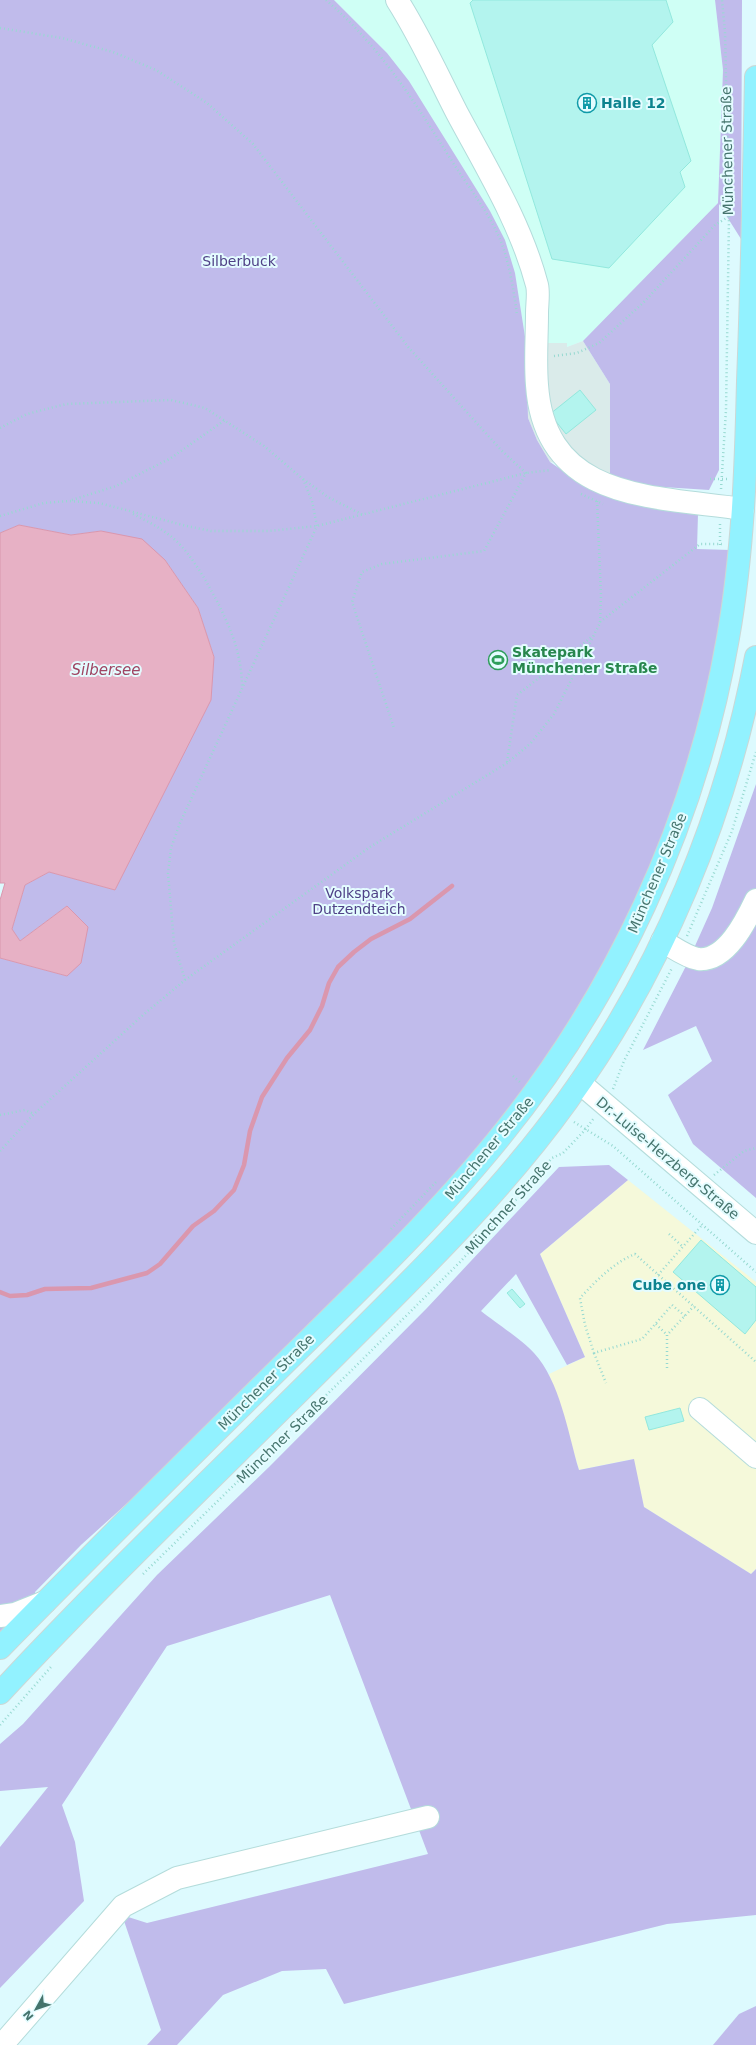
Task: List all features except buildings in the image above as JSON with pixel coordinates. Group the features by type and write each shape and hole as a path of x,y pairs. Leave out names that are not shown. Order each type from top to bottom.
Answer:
{"main road":[{"name":"Münchener Straße","path":"0,1648 414,1234 495,1144 557,1061 587,1016 618,959 652,891 668,853 702,753 728,643 738,565 750,510 751,297 756,77"},
{"path":"0,1693 149,1541 430,1261 508,1176 560,1112 624,1013 662,941 696,863 735,747 756,659 742,644 728,643"},
{"path":"557,1061 580,1083"}],"street":[{"path":"398,0 520,234 538,287 536,356 538,403 545,428 560,454 570,464 596,482 616,490 636,495 750,510"},
{"path":"662,941 698,959 714,957 727,947 746,921 756,900"},
{"name":"Dr.-Luise-Herzberg-Straße","path":"580,1083 756,1233"},
{"path":"700,1409 756,1457"},
{"path":"0,1616 15,1614 45,1602"},
{"path":"2,2045 123,1906 177,1878 428,1817"}],"path":[{"path":"326,0 344,15 403,83 478,201 502,243 511,276 518,320"},
{"name":"Münchener Straße","path":"710,479 721,479 726,410 729,217 725,32 722,0"},
{"path":"0,28 62,38 113,52 156,70 207,103 253,144 409,348 501,450 526,473"},
{"path":"536,356 558,356 577,353 599,343 644,302 715,225 729,217"},
{"path":"0,428 26,414 66,404 171,400 205,408 264,446 303,479 328,497 363,515"},
{"path":"69,501 116,486 172,458 225,420"},
{"path":"547,465 554,473"},
{"path":"0,516 44,503 69,501 99,503 129,512 211,531 261,531 317,526 526,473 551,470"},
{"path":"394,728 352,602 362,572 382,564 484,551 526,473"},
{"path":"185,980 174,943 168,873 171,848 180,823 317,526 312,501 303,479"},
{"path":"0,1151 34,1114 143,1015 185,980 370,847 507,763 530,744 554,714 600,623 601,596 596,482"},
{"path":"575,490 598,503 609,506"},
{"path":"129,512 173,538 196,565 213,593 236,644 242,670 242,690"},
{"path":"714,524 720,525"},
{"path":"600,623 700,544 720,544 720,551"},
{"path":"507,763 517,695 594,635"},
{"path":"514,1087 524,1074"},
{"path":"513,1076 519,1081"},
{"path":"0,1115 25,1110 34,1114"},
{"path":"585,1130 613,1146 756,1272"},
{"path":"724,1166 744,1151 756,1148"},
{"name":"Münchner Straße","path":"141,1576 461,1261 552,1158 563,1154"},
{"path":"390,1230 439,1178"},
{"path":"658,1275 702,1225"},
{"path":"668,1234 683,1247"},
{"path":"606,1384 585,1325 580,1298 597,1280 624,1258 635,1254 756,1362"},
{"path":"594,1352 642,1339 672,1305 685,1316"},
{"path":"667,1368 667,1335 694,1306"},
{"path":"656,1324 667,1335"},
{"path":"0,1726 53,1666"}],"shaded area":[{"path":"334,0 715,0 723,70 718,203 583,341 567,347 567,344 526,343 515,273 387,53"},
{"path":"583,341 610,384 610,479 587,467 550,462 537,440 528,418 526,343 567,343 567,347"},
{"path":"628,1180 756,1282 756,1569 751,1574 644,1507 633,1459 579,1470 549,1374 585,1357 540,1254"}],"green space":[{"name":"Volkspark Dutzendteich","path":"0,0 334,0 387,53 409,81 490,211 505,240 515,273 526,343 528,418 537,440 550,462 579,482 698,514 697,549 731,550 707,706 654,867 562,1041 459,1176 197,1440 81,1545 35,1592 36,1601 0,1639 0,958 67,976 67,906 20,941 12,929 25,885 49,872 115,890 214,657 198,608 165,560 101,531 71,535 19,525 0,533"},
{"path":"715,0 742,0 741,239 719,204 719,470 709,490 632,485 610,479 610,384 583,341 718,203 723,70"},
{"path":"756,784 756,1198 693,1144 668,1095 712,1061 696,1026 643,1050 686,966 712,908"},
{"path":"609,1165 628,1180 540,1254 585,1357 567,1365 516,1274 481,1311 522,1342 534,1353 543,1365 557,1393 579,1470 634,1459 644,1507 751,1574 756,1569 756,1915 667,1924 344,2004 326,1969 282,1971 223,1995 177,2045 147,2045 161,2030 122,1915 147,1923 428,1854 330,1595 167,1646 62,1805 75,1842 84,1901 0,1988 0,1847 48,1787 0,1791 0,1744 23,1724 157,1575 269,1467 427,1308 559,1167"},
{"path":"756,2006 756,2045 713,2045 739,2014"}],"water":[{"name":"Silbersee","path":"19,525 71,535 101,531 142,539 165,560 198,608 214,657 211,700 115,890 49,872 25,885 12,929 20,941 67,906 88,927 81,963 67,976 0,958 0,900 5,883 0,883 0,533"}],"waterway":[{"path":"0,1292 10,1296 27,1295 45,1289 91,1288 147,1273 160,1264 193,1226 214,1211 234,1190 244,1165 250,1131 262,1097 287,1058 310,1030 322,1006 329,983 338,967 371,939 410,919 452,886"}],"place":[{"name":"Halle 12","path":"587,103"},
{"name":"Skatepark Münchener Straße","path":"498,660"},
{"name":"Cube one","path":"720,1285"}],"park label":[{"name":"Silberbuck","path":"239,261"}]}
